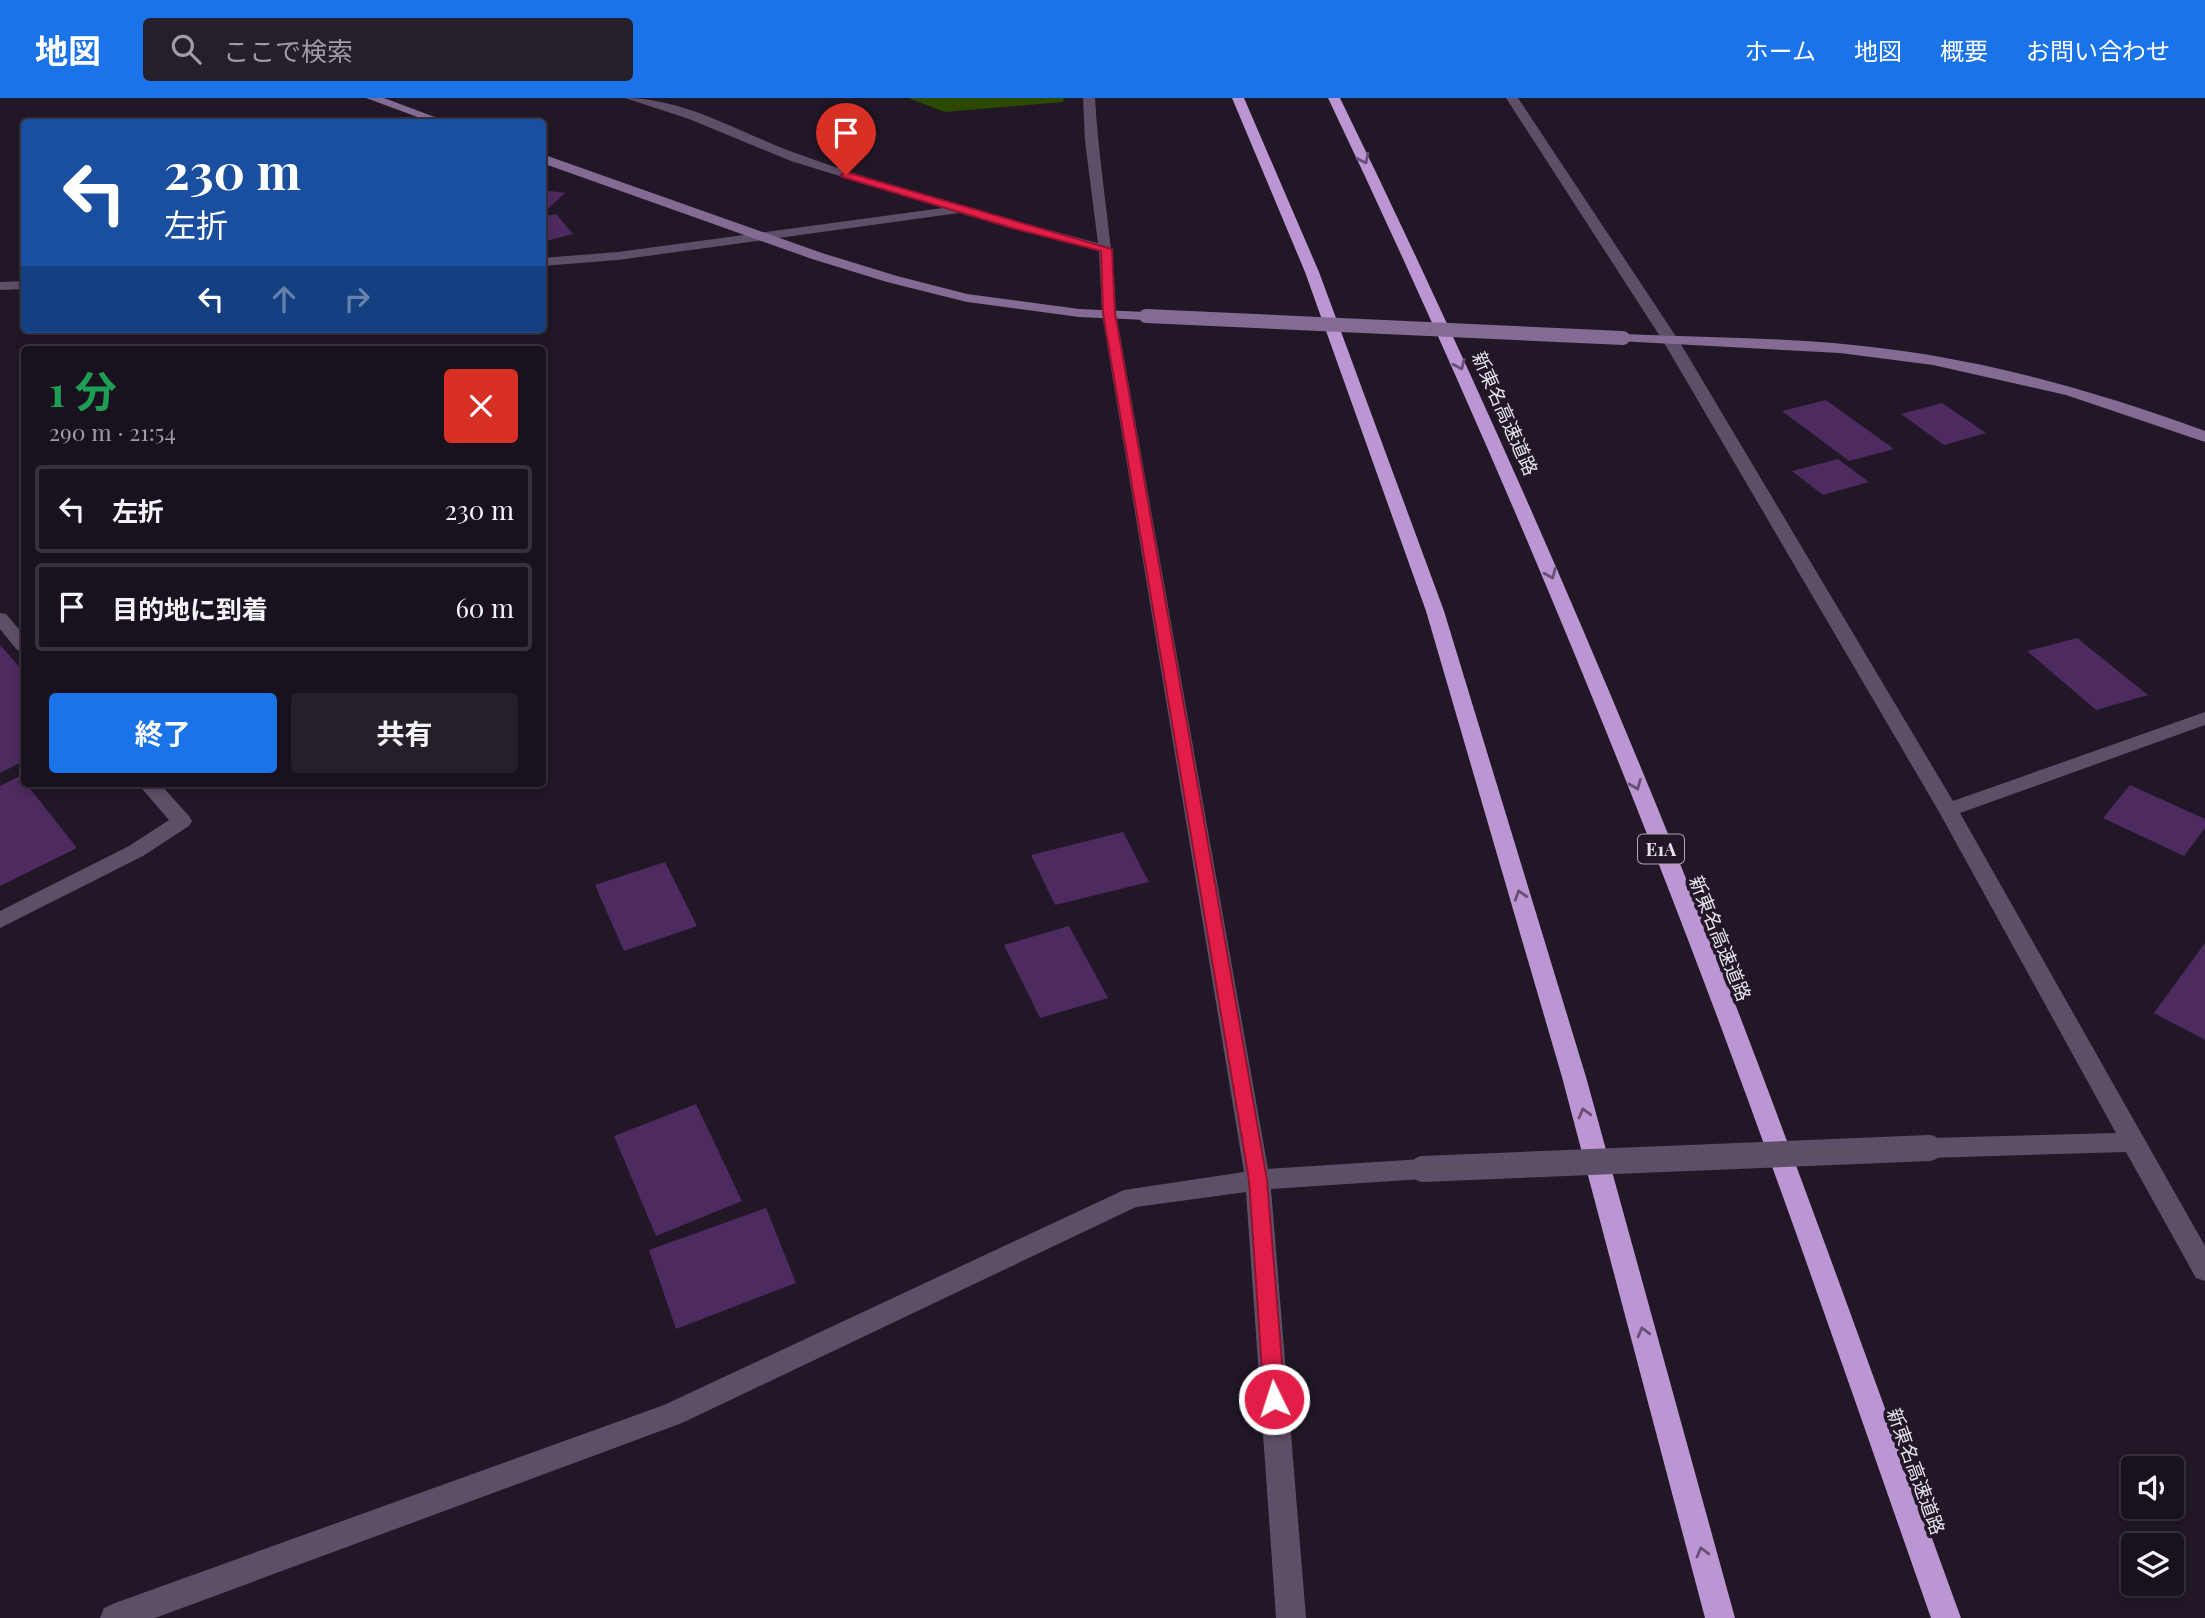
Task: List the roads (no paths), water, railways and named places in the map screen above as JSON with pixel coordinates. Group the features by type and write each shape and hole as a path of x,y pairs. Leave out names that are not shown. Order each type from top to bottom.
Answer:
{"highway":[{"path":"1238,98 1312,272 1435,611 1574,1077 1720,1618"},
{"name":"新東名高速道路","path":"1334,98 1416,265 1565,605 1748,1067 1946,1618"}],"street":[{"path":"372,98 433,119"},
{"path":"631,98 657,102 774,150 870,184 1106,249"},
{"path":"1089,98 1091,141 1106,249 1109,313 1258,1180 1290,1618"},
{"path":"1512,98 1671,341 1948,810 2205,1270"},
{"path":"546,159 892,279 967,298 1079,313 1840,348 1949,363 2063,390 2205,437"},
{"path":"546,262 618,256 961,210"},
{"path":"0,286 21,285"},
{"path":"0,618 21,642"},
{"path":"1948,810 2205,718"},
{"path":"0,920 136,851 182,821 151,787"},
{"path":"115,1618 672,1414 1133,1197 1258,1180 1423,1169 2135,1142"}]}
